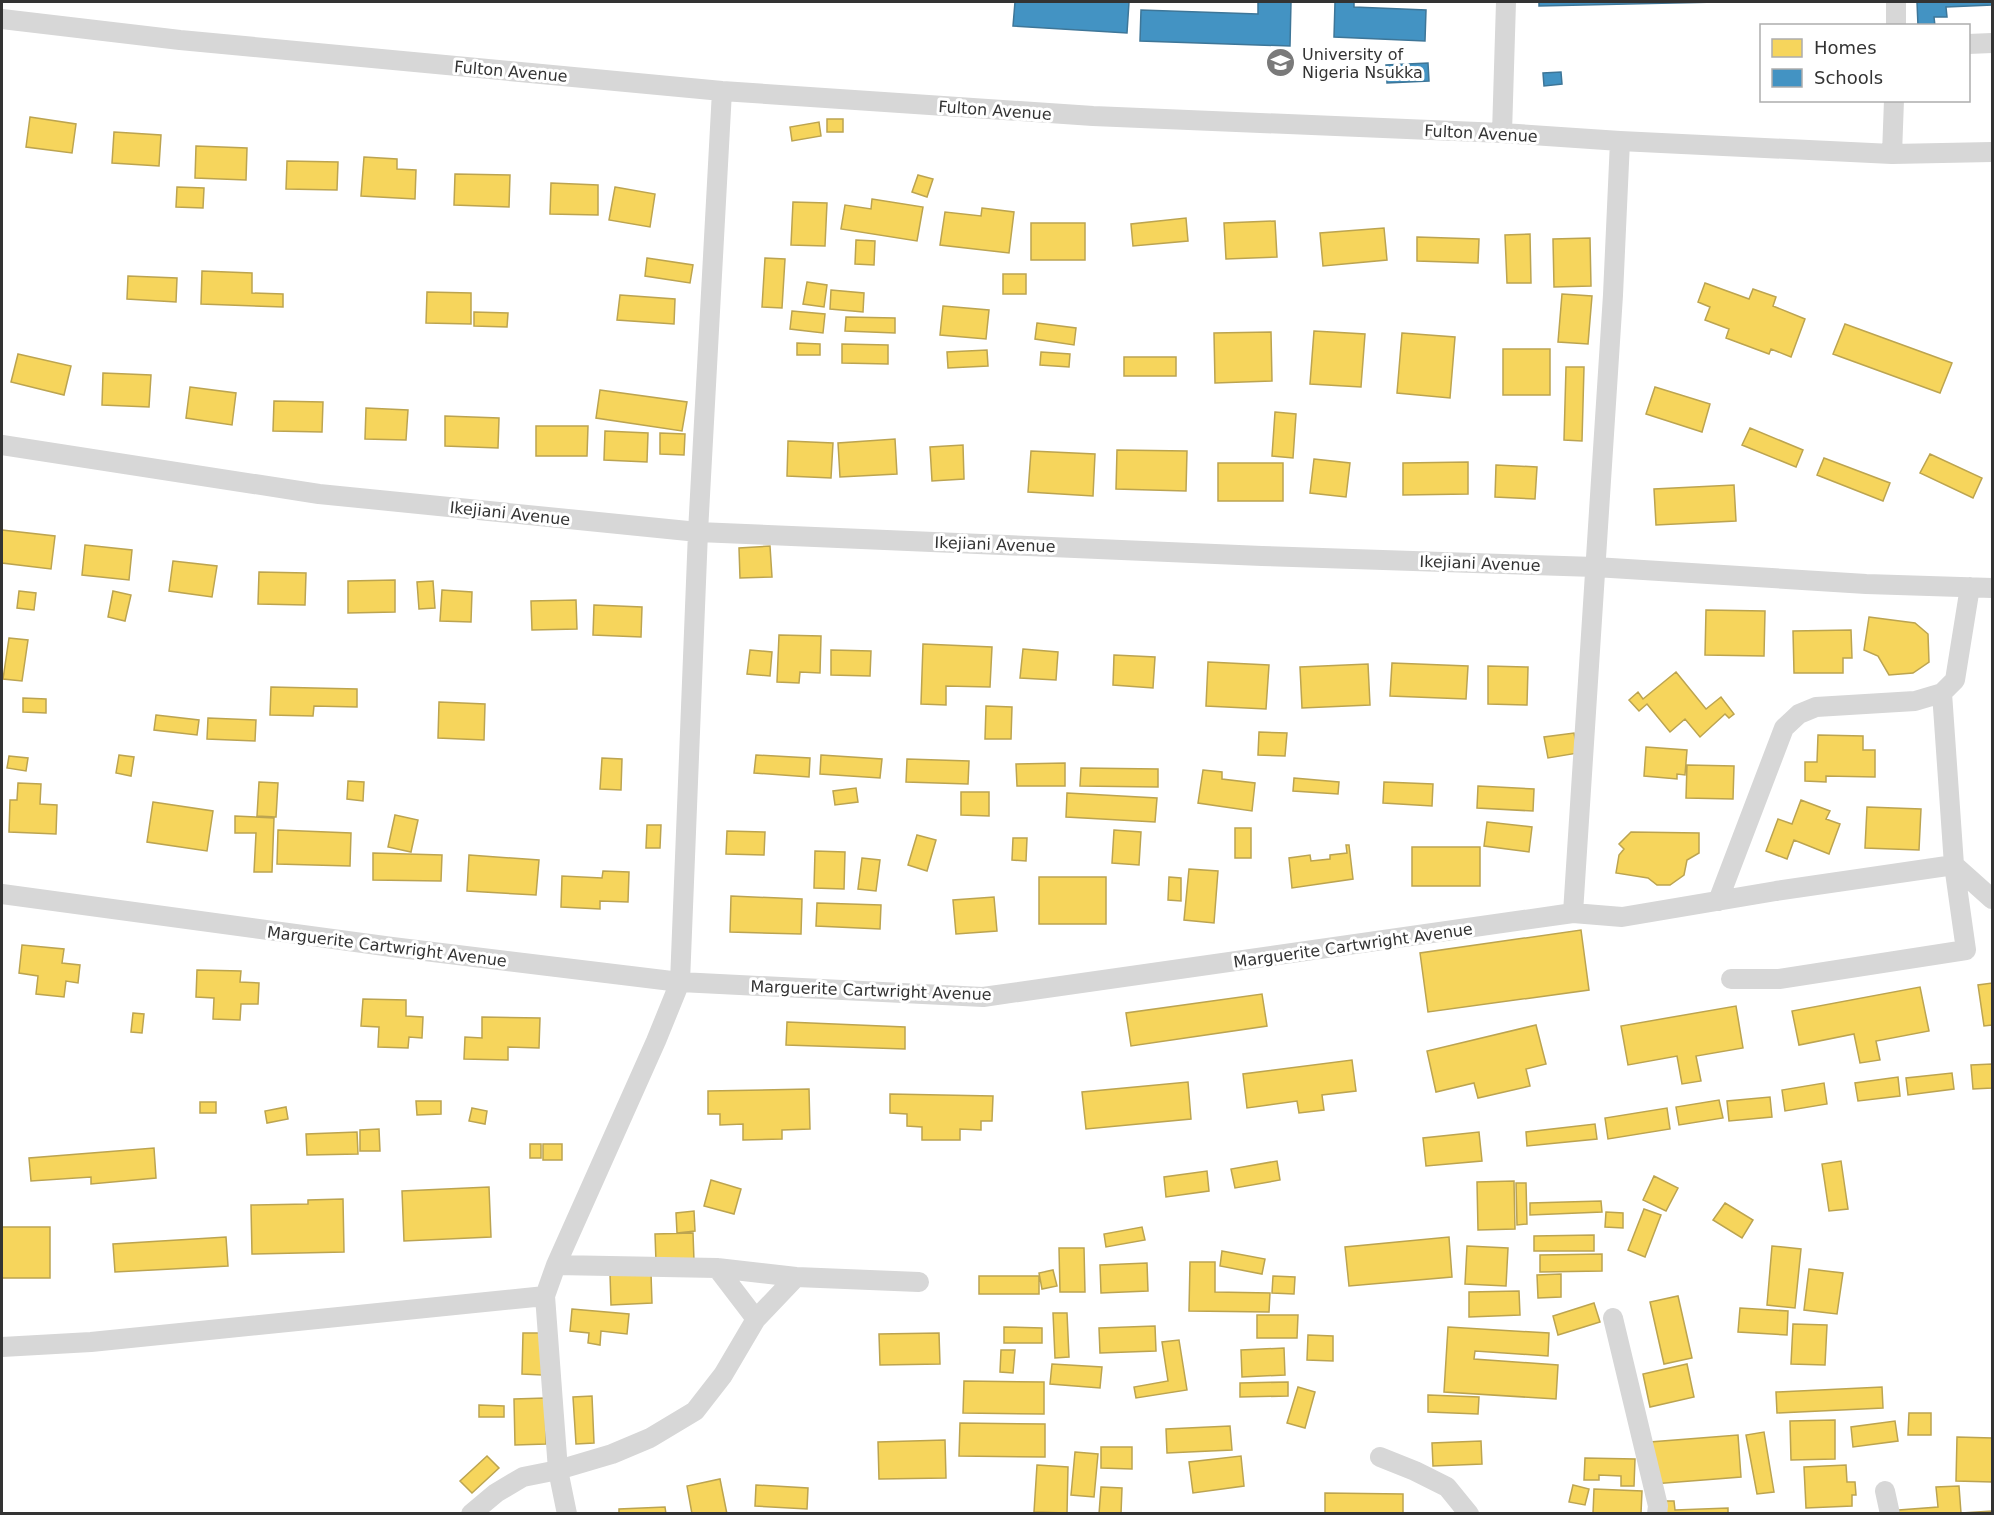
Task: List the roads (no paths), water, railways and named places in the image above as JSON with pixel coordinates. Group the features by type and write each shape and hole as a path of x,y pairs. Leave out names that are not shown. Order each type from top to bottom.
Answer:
{"street":[{"path":"1502,133 1506,2"},
{"path":"1896,2 1896,24"},
{"name":"Fulton Avenue","path":"2,19 180,40 722,91 1093,116 1502,133 1892,154 1992,152"},
{"path":"1970,44 1992,43"},
{"path":"567,1514 558,1470 545,1296 556,1265 680,982 698,532 722,91"},
{"path":"1892,154 1894,102"},
{"path":"1573,913 1614,295 1620,141"},
{"name":"Ikejiani Avenue","path":"2,445 319,494 698,532 1262,556 1595,567 1866,584 1992,588"},
{"path":"1718,901 1784,728 1799,714 1816,707 1915,701 1942,693 1955,680 1970,587"},
{"path":"1731,979 1779,979 1966,950 1954,865 1942,693"},
{"path":"1954,865 1992,899"},
{"name":"Marguerite Cartwright Avenue","path":"2,894 392,947 680,982 983,997 1573,913 1622,917 1954,865"},
{"path":"556,1265 717,1268 796,1277 919,1282"},
{"path":"717,1268 756,1319"},
{"path":"471,1514 496,1493 524,1477 558,1470 612,1454 650,1438 695,1411 723,1375 756,1319 796,1277"},
{"path":"2,1347 91,1342 545,1296"},
{"path":"1613,1318 1658,1506 1657,1514"},
{"path":"1380,1457 1447,1487 1469,1514"},
{"path":"1885,1491 1890,1514"}],"place":[{"name":"University of Nigeria Nsukka","path":"1281,63"}]}
